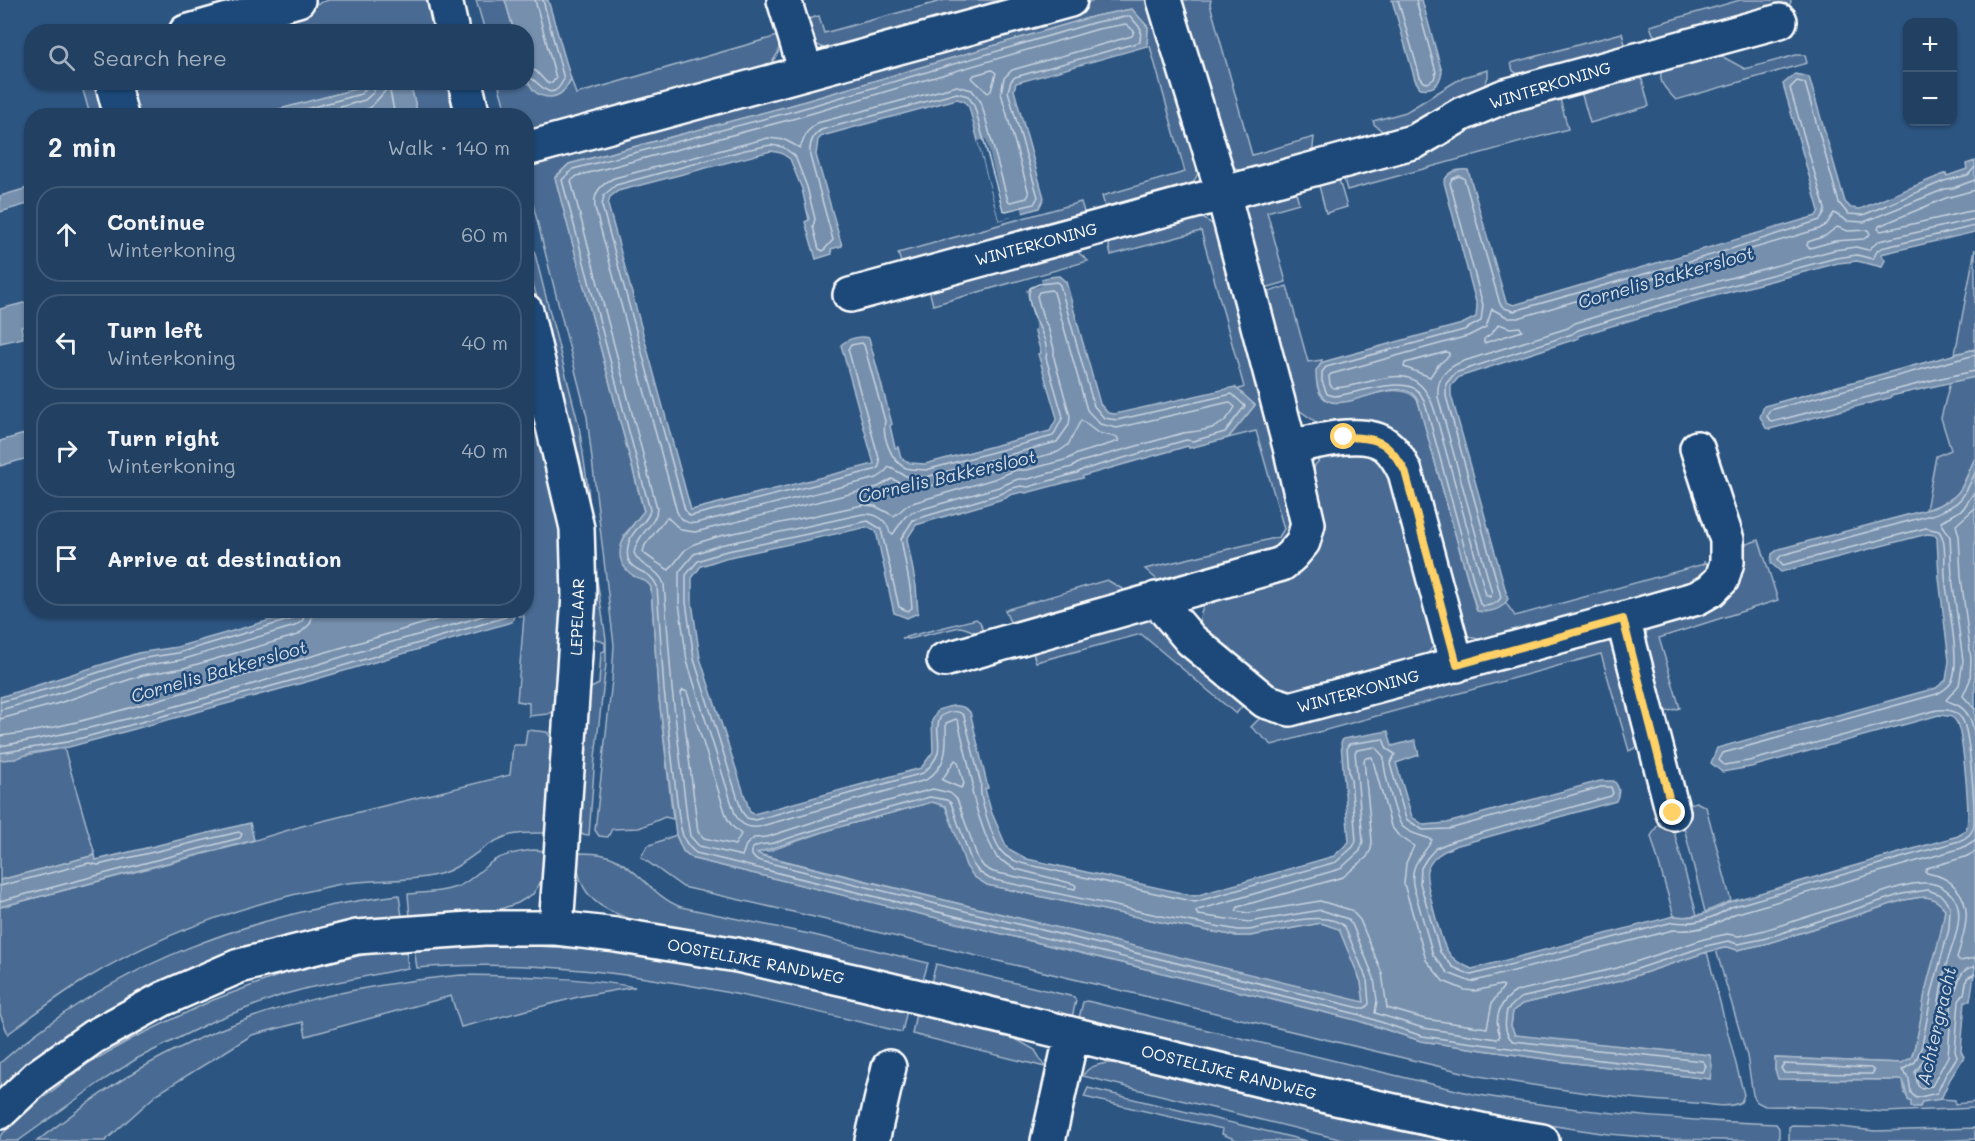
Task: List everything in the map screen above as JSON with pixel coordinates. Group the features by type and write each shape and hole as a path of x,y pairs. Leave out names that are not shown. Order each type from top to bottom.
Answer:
{"street":[{"path":"214,24 298,0"},
{"path":"445,0 451,24"},
{"path":"784,0 806,72"},
{"path":"534,147 1070,0"},
{"path":"944,660 1282,564 1303,542 1308,524 1290,447 1223,193 1164,0"},
{"name":"WINTERKONING","path":"850,295 1416,141 1462,114 1505,96 1780,21"},
{"path":"114,90 119,108"},
{"path":"467,90 471,108"},
{"name":"LEPELAAR","path":"534,343 577,528 579,596 556,928"},
{"path":"1290,447 1344,437 1370,438 1385,444 1397,458 1405,471 1457,665"},
{"name":"WINTERKONING","path":"1156,598 1191,639 1265,701 1290,709 1623,619 1697,598 1712,590 1722,579 1728,562 1727,540 1697,448"},
{"path":"1623,619 1673,813"},
{"name":"OOSTELIJKE RANDWEG","path":"0,1112 38,1076 93,1037 163,999 239,966 357,937 484,928 556,928 627,936 738,955 1335,1098 1504,1135 1542,1141"},
{"path":"1048,1141 1072,1034"},
{"path":"872,1141 889,1066"}],"shaded area":[{"path":"329,0 431,0 437,24 246,24"},
{"path":"476,0 505,0 512,24 483,24"},
{"path":"945,0 1016,0 827,50 812,42 801,21 819,16 824,33"},
{"path":"1095,0 1151,0 1199,171 1191,188 1113,213 1105,207 1102,196 1185,172 1150,46 1147,46 1148,27 1131,9 1095,16 792,105 569,164 555,177 644,512 624,535 633,576 647,581 651,587 658,690 673,819 665,817 639,828 612,829 608,837 599,836 595,830 614,645 587,417 534,209 534,157"},
{"path":"1178,0 1211,0 1210,4 1252,155 1314,137 1312,158 1244,173 1230,165"},
{"path":"1740,0 1790,0 1791,2 1788,7 1662,42 1653,34 1650,26"},
{"path":"1622,33 1627,52 1527,79 1513,71 1511,63"},
{"path":"781,35 778,53 769,67 534,133 534,108 505,108 500,90 534,90 534,85 565,89 571,79 576,94"},
{"path":"1712,51 1745,69 1796,55 1805,55 1807,63 1676,100 1662,84 1663,63"},
{"path":"1488,70 1488,77 1482,91 1389,137 1374,124 1373,121 1406,112 1463,77"},
{"path":"1629,71 1642,79 1649,106 1590,123 1582,95 1585,84"},
{"path":"83,90 102,90 105,108 88,108"},
{"path":"122,90 352,90 286,108 131,108 127,105"},
{"path":"412,90 454,90 459,108 416,108"},
{"path":"1553,93 1560,99 1568,129 1347,190 1342,172"},
{"path":"1337,173 1347,207 1326,213 1317,178"},
{"path":"1294,185 1299,203 1267,212 1286,282 1259,290 1241,214 1247,202"},
{"path":"1081,202 1084,212 1082,222 904,272 898,253"},
{"path":"1188,214 1201,217 1214,225 1297,520 1284,548 1163,585 1145,569 1279,537 1284,529 1256,431 1228,438 1255,405 1237,390 1244,387 1201,231 1111,255 1110,239"},
{"path":"1072,247 1088,261 933,305 928,286"},
{"path":"1975,249 1975,349 1955,354"},
{"path":"534,250 579,426 606,639 606,664 589,835 578,834 589,689 599,684 601,652 605,651 605,643 592,637 541,313 534,287"},
{"path":"1287,286 1308,362 1322,360 1317,377 1320,394 1337,401 1380,392 1402,391 1411,394 1418,401 1476,609 1484,612 1491,611 1506,603 1515,616 1704,564 1704,562 1711,565 1704,581 1488,642 1470,637 1461,630 1408,455 1330,424 1316,422 1296,408 1260,295"},
{"path":"1975,377 1975,458 1954,499 1926,510 1936,456 1951,450 1941,418 1950,382"},
{"path":"534,399 562,533 566,593 557,709 548,714 529,716 529,703 517,701 524,618 534,618"},
{"path":"1371,451 1390,472 1435,638 1432,648 1424,658 1307,694 1278,694 1202,630 1200,618 1205,601 1287,570 1315,465 1323,456"},
{"path":"1759,540 1778,600 1659,638 1680,708 1658,714 1643,642 1647,632 1740,546"},
{"path":"1107,580 1131,594 1013,624 1005,610"},
{"path":"1148,617 1158,621 1242,694 1243,705 1236,714 1141,634 1036,662 1030,644"},
{"path":"976,619 980,622 984,635 960,627 909,639 902,638"},
{"path":"1600,638 1618,650 1645,743 1629,751 1601,654 1272,745 1251,727 1259,719 1276,717"},
{"path":"527,730 547,732 558,747 547,833 520,833 501,838 456,867 436,875 336,885 303,892 207,921 115,962 46,1005 8,1034 0,1014 0,907 242,844 302,826 510,775 513,745 525,745"},
{"path":"64,748 95,855 0,880 0,760"},
{"path":"932,802 945,806 955,831 987,885 1237,936 1250,936 1321,923 1339,929 1361,982 1364,1003 758,854 758,851 769,851 835,828"},
{"path":"1696,802 1706,807 1731,901 1705,912 1680,811 1684,806"},
{"path":"1669,814 1697,915 1674,916 1651,836 1663,816"},
{"path":"676,835 683,851 694,859 1356,1020 1421,1041 1566,1062 1710,1079 1709,1055 1535,1038 1515,1035 1511,1026 1513,1011 1522,1004 1620,981 1707,952 1744,1095 1741,1102 1736,1104 1719,1105 1587,1093 1479,1076 683,887 641,857 647,846"},
{"path":"533,850 547,851 547,869 533,894 518,903 498,910 410,917 408,894 440,891 459,886 498,859"},
{"path":"577,853 601,854 615,859 632,870 671,903 681,907 814,935 928,963 923,980 821,956 629,919 605,908 587,892 581,882"},
{"path":"399,895 402,917 360,923 0,1090 0,1063 43,1028 88,998 136,971 238,930 345,903"},
{"path":"1927,896 1937,900 1945,909 1911,1058 1901,1063 1776,1058 1775,1069 1779,1079 1903,1080 1905,1094 1911,1101 1941,1099 1955,1100 1955,1104 1975,1102 1975,1108 1885,1112 1765,1106 1757,1102 1753,1095 1747,1056 1716,950 1728,947 1737,950 1765,944 1904,900"},
{"path":"523,945 651,957 747,975 907,1010 902,1032 722,991 662,980 540,967 479,965 417,968 414,948"},
{"path":"406,950 408,968 282,995 213,1021 138,1058 18,1141 0,1141 0,1136 39,1101 89,1063 131,1039 213,1000 291,971 368,954"},
{"path":"936,964 1074,997 1076,1001 1072,1017 931,983"},
{"path":"461,975 570,979 635,987 582,996 461,1027 451,996 306,1036 303,1022 252,1035 157,1094 105,1141 37,1141 86,1104 137,1071 173,1051 242,1021 313,999 349,991"},
{"path":"1087,1001 1473,1094 1624,1114 1776,1124 1779,1128 1779,1141 1668,1139 1608,1134 1416,1101 1079,1018 1083,1002"},
{"path":"916,1013 1014,1038 1035,1050 1045,1067 912,1034"},
{"path":"1107,1063 1124,1064 1404,1132 1451,1141 1347,1141 1083,1076 1090,1068"},
{"path":"1088,1088 1307,1141 1239,1141 1222,1134 1223,1129 1084,1097"},
{"path":"1792,1125 1832,1126 1875,1131 1975,1128 1975,1139 1789,1141 1789,1127"}],"water":[{"path":"505,0 548,0 571,79 561,93 551,97 541,95 534,90 534,24 512,24"},
{"path":"1392,0 1422,0 1442,72 1437,83 1432,87 1420,88 1415,80"},
{"path":"1132,9 1148,27 1147,46 1016,83 1014,90 1044,198 1039,208 999,220 969,107 964,101 957,99 822,136 818,140 816,155 842,246 831,249 832,254 816,259 805,222 809,220 802,189 790,159 781,153 771,151 618,191 610,197 608,205 691,510 874,464 841,345 854,338 869,338 892,424 890,426 895,448 898,447 901,458 910,463 925,464 1050,431 1057,418 1038,354 1041,353 1023,288 1049,277 1059,276 1066,282 1100,404 1108,413 1115,414 1235,387 1255,405 1228,438 1189,448 1188,446 1083,476 1083,478 1010,495 916,525 907,539 916,586 918,613 907,618 894,613 876,531 867,527 725,558 701,566 692,578 692,602 700,658 750,812 754,814 921,768 933,752 932,721 938,710 959,706 970,712 988,788 985,789 991,811 1007,848 1027,859 1195,896 1334,856 1349,842 1341,743 1343,739 1388,731 1392,746 1415,740 1419,755 1396,763 1412,817 1424,825 1447,823 1600,781 1614,781 1618,788 1616,801 1455,846 1435,858 1427,870 1434,910 1447,950 1461,964 1472,969 1674,916 1703,914 1729,902 1958,836 1966,829 1968,806 1961,740 1956,721 1949,716 1939,715 1751,767 1722,772 1711,763 1717,748 1936,688 1946,680 1949,661 1935,535 1927,534 1781,572 1771,563 1772,554 1779,549 1943,504 1961,489 1975,458 1975,968 1970,1001 1965,1001 1961,1051 1964,1057 1941,1099 1922,1102 1920,1107 1911,1107 1903,1080 1778,1079 1775,1069 1775,1058 1901,1063 1911,1058 1945,909 1936,900 1927,897 1904,900 1765,944 1737,950 1728,947 1707,952 1620,981 1522,1004 1513,1011 1511,1026 1515,1035 1710,1055 1712,1066 1710,1079 1566,1062 1421,1041 1356,1020 694,859 683,851 676,835 658,690 651,587 631,574 620,558 620,550 627,534 644,511 555,178 569,164 792,105 1095,16","holes":["932,802 946,806 966,866 974,877 987,885 1237,936 1250,936 1321,923 1339,929 1361,982 1364,1002 757,853 835,828"]},
{"name":"Cornelis Bakkersloot","path":"1795,74 1809,77 1845,202 1851,208 1860,209 1946,173 1947,176 1967,169 1966,164 1975,161 1975,232 1881,254 1885,260 1882,267 1857,261 1838,263 1688,303 1578,336 1579,338 1459,377 1451,386 1451,395 1508,599 1495,610 1477,611 1417,398 1401,390 1386,391 1339,403 1327,400 1319,390 1316,370 1323,362 1462,324 1476,317 1477,306 1444,182 1450,173 1457,170 1468,170 1506,302 1514,305 1816,216 1819,211 1783,84"},
{"path":"351,90 412,90 416,108 283,108"},
{"path":"24,189 24,205 0,212 0,196"},
{"path":"24,303 24,326 21,327 23,338 0,343 0,309"},
{"path":"1975,349 1975,377 1891,396 1770,429 1766,428 1760,417 1764,406"},
{"path":"24,434 24,459 0,466 0,441"},
{"name":"Cornelis Bakkersloot","path":"278,618 513,618 512,622 313,680 69,747 0,760 0,697 138,653 177,647"},
{"path":"250,823 254,840 0,907 0,880 95,855 96,860"}],"pier":[{"path":"986,139 1004,211 1021,206 1023,214 999,220 978,141"},
{"path":"1040,275 1042,285 1026,290 1036,329 1031,331 1020,287 1024,281"}],"route":[{"path":"1344,437 1370,438 1385,444 1405,471 1457,665 1623,619 1673,813"}],"water label":[{"name":"Achtergracht","path":"1937,1026"}]}
